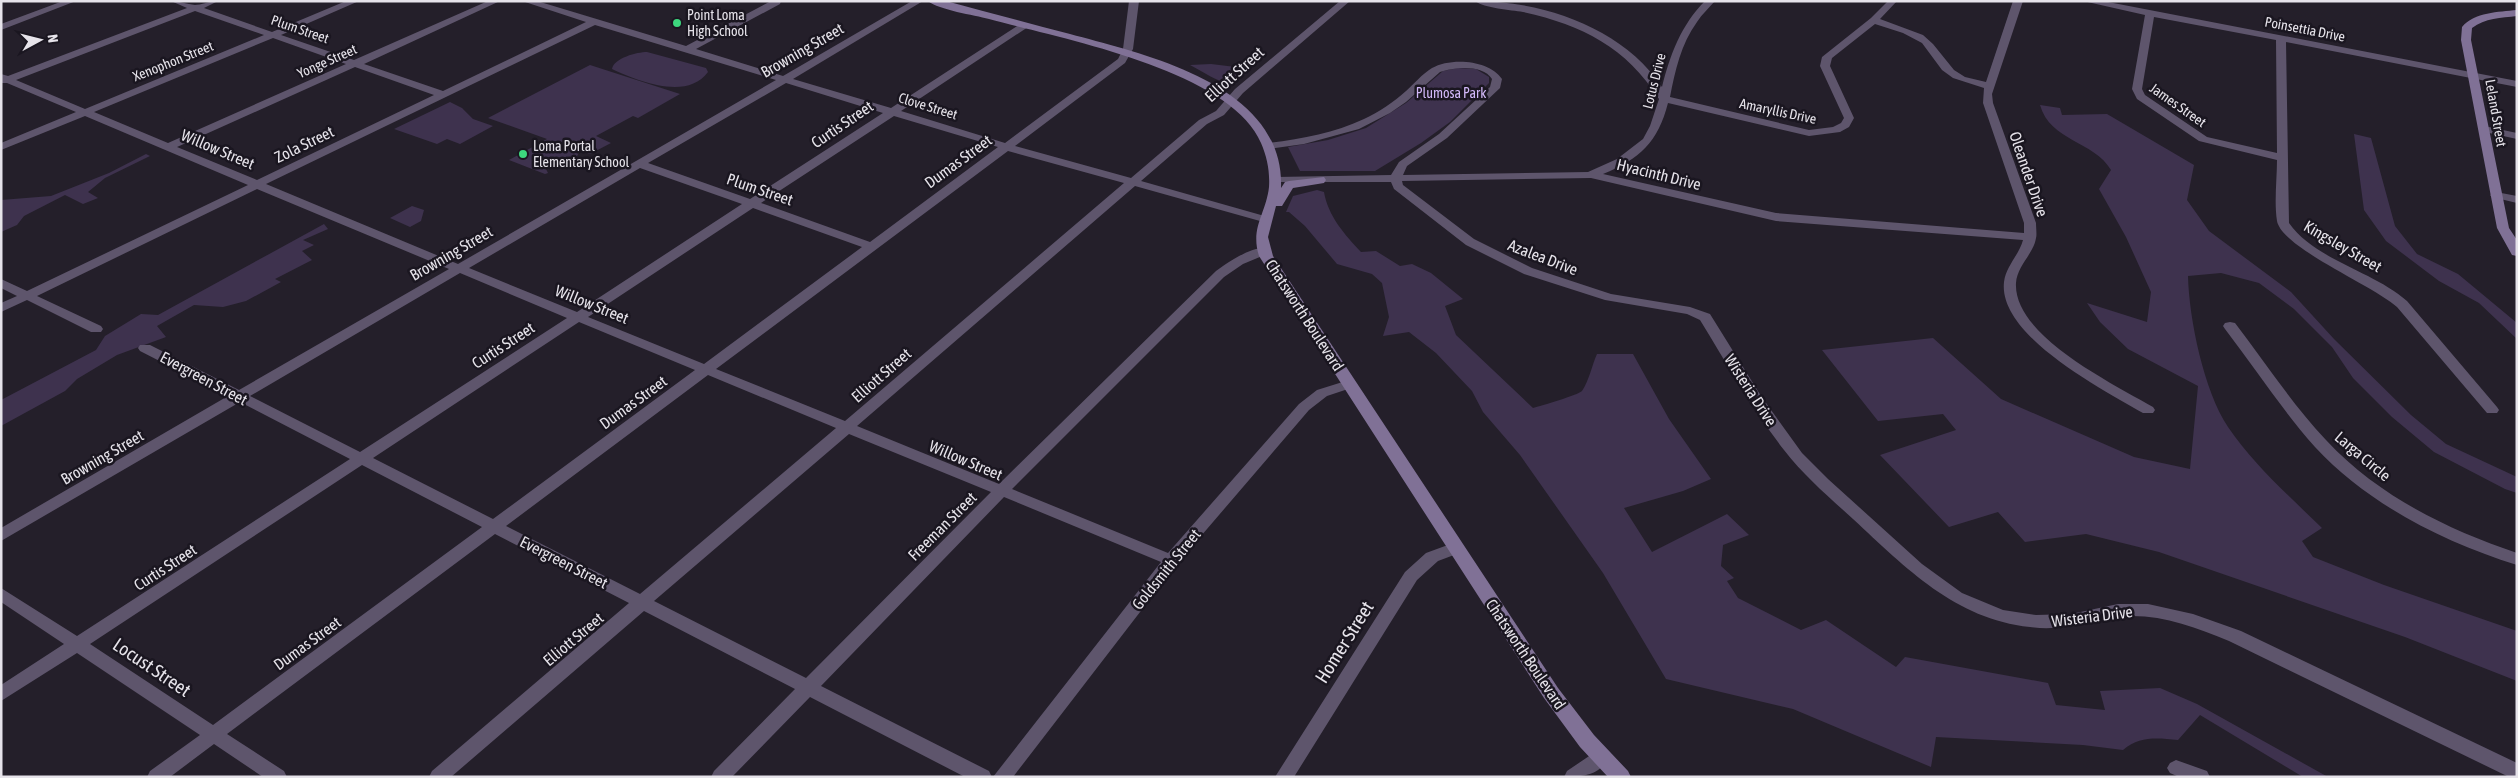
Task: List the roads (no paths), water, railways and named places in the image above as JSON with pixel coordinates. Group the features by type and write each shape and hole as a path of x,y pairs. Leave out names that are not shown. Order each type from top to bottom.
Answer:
{"main road":[{"name":"Chatsworth Boulevard","path":"933,1 1127,53 1179,70 1230,100 1254,124 1268,146 1273,159 1276,180 1260,234 1264,251 1551,693 1601,756 1621,777"},
{"name":"Leland Street","path":"2517,13 2490,16 2472,22 2467,27 2466,40 2503,228 2517,252"},
{"path":"1266,214 1280,202 1289,185 1320,180"}],"street":[{"path":"1,26 72,1"},
{"name":"Plum Street","path":"175,1 444,95"},
{"path":"3,80 214,1"},
{"name":"Xenophon Street","path":"1,147 355,1"},
{"name":"Yonge Street","path":"170,146 496,1"},
{"name":"Clove Street","path":"526,1 1008,147 1133,182 1266,214"},
{"name":"Browning Street","path":"1,535 240,398 919,1"},
{"path":"1127,53 1130,14 1134,1"},
{"name":"Elliott Street","path":"438,777 1203,122 1220,113 1230,100 1346,1"},
{"path":"1478,1 1558,18 1604,37 1640,63 1652,76 1664,99"},
{"name":"Lotus Drive","path":"1591,175 1615,166 1648,140 1660,119 1683,36 1696,15 1711,1"},
{"name":"Amaryllis Drive","path":"1664,99 1809,133 1836,130 1845,125 1849,118 1825,66 1827,57 1874,20 1893,1"},
{"name":"Oleander Drive","path":"2018,1 1988,86 1988,103 2030,223 2031,237 2010,283 2013,303 2018,315 2041,341 2060,356 2148,410"},
{"name":"Poinsettia Drive","path":"2088,1 2517,84"},
{"path":"687,50 777,2"},
{"name":"James Street","path":"2150,13 2137,89 2141,98 2203,139 2282,158"},
{"path":"1874,20 1905,30 1925,41 1936,52 1941,63 1958,78 1988,86"},
{"name":"Zola Street","path":"1,308 594,22"},
{"name":"Curtis Street","path":"1,694 362,460 579,316 754,204 1025,25"},
{"name":"Kingsley Street","path":"2281,38 2283,223 2289,233 2310,248 2391,294 2402,304 2492,410"},
{"name":"Dumas Street","path":"156,777 708,369 870,246 1008,147 1122,61 1127,53"},
{"path":"1268,146 1313,140 1357,127 1387,110 1436,70 1443,67 1470,65 1484,69 1492,74 1497,85 1483,102 1443,136 1403,164 1397,170 1395,180"},
{"name":"Willow Street","path":"3,80 170,146 848,427 1000,492 1171,560"},
{"path":"2484,129 2517,136"},
{"name":"Plum Street","path":"639,164 870,246"},
{"name":"Hyacinth Drive","path":"1276,180 1395,180 1591,175 1631,182 1741,212 1776,217 2031,237"},
{"name":"Azalea Drive","path":"1395,180 1402,192 1443,223 1470,242 1510,264 1545,278 1601,295 1690,311 1705,317"},
{"path":"2496,196 2517,200"},
{"name":"Freeman Street","path":"720,777 1000,492 1220,274 1239,261 1264,251"},
{"path":"1,282 96,329"},
{"name":"Wisteria Drive","path":"1705,317 1778,432 1803,464 1931,582 1967,604 2009,618 2050,622 2069,621 2117,610 2148,610 2179,616 2235,636 2517,772"},
{"name":"Larga Circle","path":"2230,326 2312,433 2349,470 2382,495 2417,515 2471,542 2517,559"},
{"name":"Evergreen Street","path":"145,348 983,777"},
{"name":"Goldsmith Street","path":"1002,777 1171,560 1308,402 1322,393 1349,384"},
{"name":"Homer Street","path":"1284,777 1411,576 1432,557 1456,548"},
{"name":"Locust Street","path":"1,594 278,777"},
{"path":"1573,777 1601,756"},
{"path":"2176,768 2200,777"}],"place":[{"name":"Point Loma High School","path":"677,23"},
{"name":"Loma Portal Elementary School","path":"523,154"}],"park label":[{"name":"Plumosa Park","path":"1451,93"}]}
